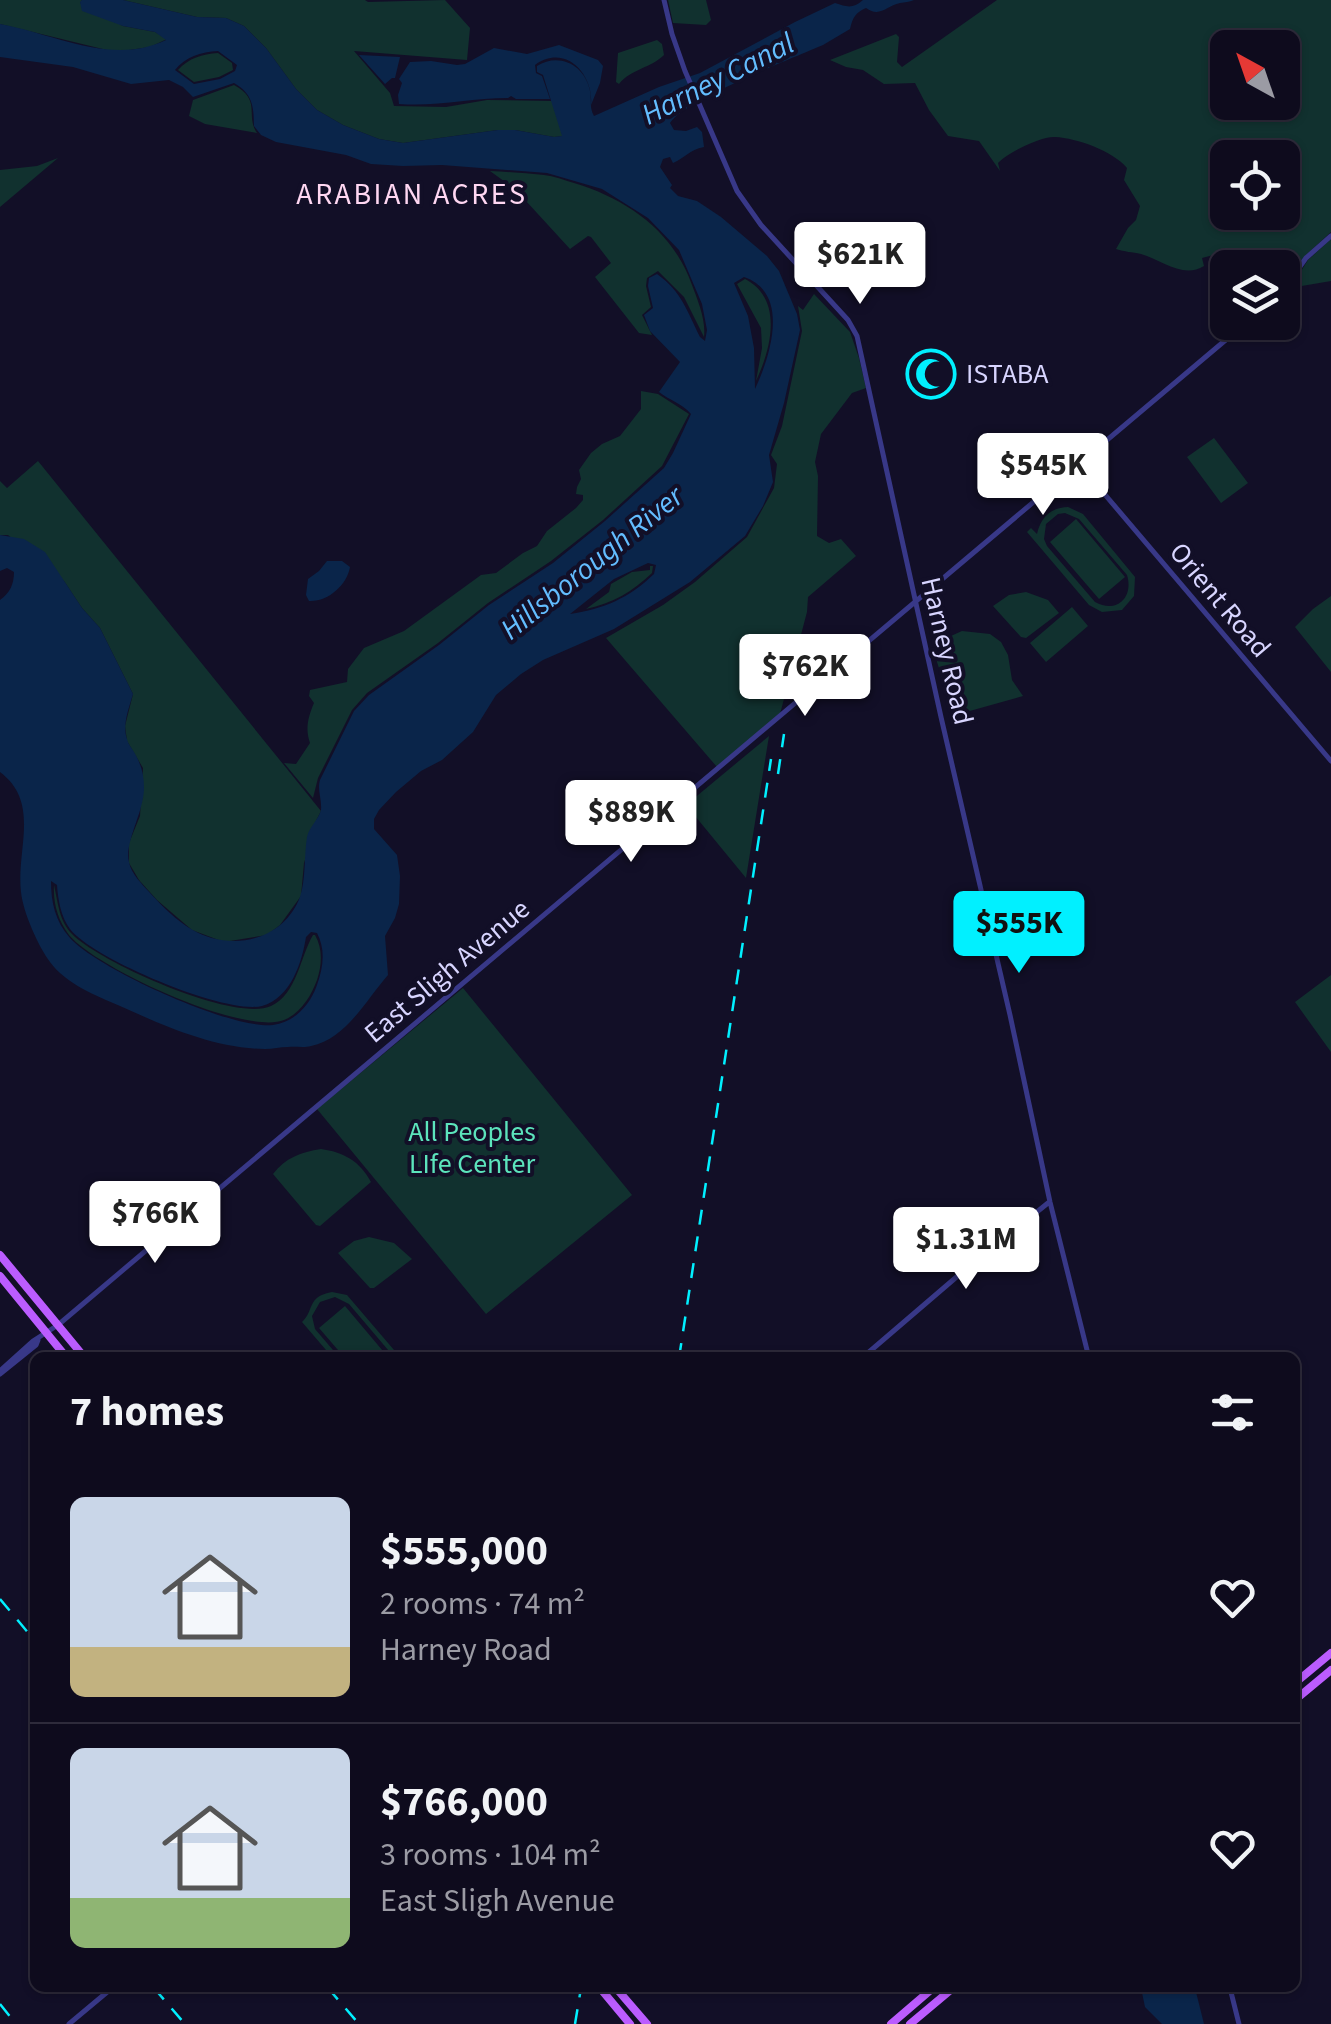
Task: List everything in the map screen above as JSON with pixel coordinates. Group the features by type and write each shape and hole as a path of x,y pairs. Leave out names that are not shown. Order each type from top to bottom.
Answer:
{"main road":[{"path":"0,1254 80,1352"},
{"path":"0,1276 43,1336 61,1352"},
{"path":"1300,1679 1331,1653"},
{"path":"1300,1696 1331,1670"},
{"path":"603,1992 630,2024"},
{"path":"619,1992 646,2024"},
{"path":"890,2024 929,1992"},
{"path":"910,2024 949,1992"}],"street":[{"name":"Harney Road","path":"664,0 685,71 725,166 745,202 760,224 848,320 857,336 1050,1202 1088,1352"},
{"path":"1300,266 1331,236"},
{"name":"East Sligh Avenue","path":"0,1372 1226,340"},
{"name":"Orient Road","path":"1079,464 1331,761"},
{"path":"869,1352 1050,1202"},
{"path":"70,2024 107,1992"},
{"path":"1231,1992 1239,2024"}],"green space":[{"path":"0,0 82,0 80,3 123,26 155,32 167,39 150,47 115,52 0,24"},
{"path":"123,0 445,0 470,28 467,60 354,51 390,93 394,106 446,107 487,100 553,101 563,136 498,130 403,143 379,139 317,110 244,26 226,18 197,17"},
{"path":"668,0 706,0 711,20 706,25 673,23"},
{"path":"997,0 1331,0 1331,232 1300,263 1300,250 1210,250 1210,256 1202,258 1204,266 1188,270 1116,249 1136,220 1140,206 1124,180 1127,168 1113,156 1084,143 1049,137 1009,154 998,163 1000,171 979,141 948,136 915,83 884,84 863,70 830,60 896,34 897,62 902,67"},
{"path":"657,40 664,55 619,84 616,82 618,53"},
{"path":"218,53 232,63 233,70 194,82 178,70 196,57"},
{"path":"234,85 248,96 257,133 205,124 189,116 193,100"},
{"path":"58,158 0,207 0,170 37,166"},
{"path":"490,171 563,179 612,198 646,220 684,266 701,311 704,337 684,297 658,271 647,278 651,307 642,315 652,335 639,333 595,277 611,263 591,237 570,249 515,189"},
{"path":"1331,239 1331,281 1300,286 1300,272"},
{"path":"745,279 757,288 770,312 769,340 756,381 761,328 737,284"},
{"path":"814,294 850,332 866,388 852,393 821,434 815,462 817,536 829,543 841,539 856,556 808,597 780,714 717,767 606,638 663,605 747,537 774,488 777,464 771,455 782,426 802,331 798,306 803,310"},
{"path":"641,391 658,394 689,414 662,466 551,561 367,693 352,710 318,778 313,798 284,763 296,764 310,743 308,723 314,703 310,690 347,682 348,669 364,648 404,631 481,575 496,573 537,546 547,531 583,500 583,495 576,494 581,479 579,470 591,453 620,436 641,409"},
{"path":"1214,438 1248,483 1221,503 1187,457"},
{"path":"38,461 321,811 307,839 301,896 280,925 267,935 224,942 192,930 157,900 129,863 129,843 140,816 143,768 127,741 125,726 133,694 100,628 64,581 8,535 0,535 0,481 7,488"},
{"path":"1068,507 1083,514 1135,577 1134,596 1122,610 1102,612 1089,605 1027,532 1031,528 1037,534 1047,514","holes":["1058,514 1079,519 1127,575 1128,591 1116,605 1095,602 1047,546 1046,524"]},
{"path":"1076,519 1125,577 1099,599 1050,542"},
{"path":"650,566 652,573 629,591 586,609 609,592 611,584 632,572 650,570"},
{"path":"1026,592 1048,600 1059,613 1026,638 993,606 1009,595"},
{"path":"1331,596 1331,672 1295,627"},
{"path":"1072,607 1088,626 1046,662 1030,643"},
{"path":"962,631 990,634 1001,642 1008,655 1012,680 1023,696 959,714 952,710 933,649"},
{"path":"769,736 746,878 686,805"},
{"path":"54,885 62,917 72,934 109,959 168,987 229,1006 271,1006 287,993 313,935 320,951 317,980 305,1003 284,1020 264,1022 206,1009 138,981 84,949 62,924 55,905"},
{"path":"1331,975 1331,1052 1295,1002"},
{"name":"All Peoples LIfe Center","path":"463,988 632,1195 486,1314 317,1109"},
{"path":"321,1149 350,1159 371,1182 320,1226 273,1174 294,1157"},
{"path":"369,1237 394,1243 412,1259 374,1288 338,1253 354,1241"},
{"path":"324,1294 347,1295 396,1352 390,1352 349,1304 335,1297 320,1302 312,1316 315,1329 335,1352 328,1352 302,1322"},
{"path":"345,1306 384,1352 340,1352 319,1328"}],"water":[{"path":"123,0 197,17 226,18 244,26 266,48 317,110 379,139 403,143 498,130 562,136 543,75 537,72 537,66 545,62 562,61 583,74 594,116 700,73 835,3 850,6 863,0 914,0 879,12 862,10 850,29 716,92 670,123 674,130 697,127 702,132 704,147 673,163 670,157 663,159 660,167 672,185 670,188 721,217 767,256 779,271 797,314 800,330 769,455 773,482 745,536 690,582 614,629 543,660 521,674 496,695 473,732 442,760 421,771 379,810 374,829 397,855 400,876 399,904 385,936 388,975 345,1027 311,1046 246,1048 191,1035 82,988 56,970 45,955 28,919 21,892 24,828 20,798 0,772 0,600 11,588 14,572 7,568 0,571 0,535 24,539 45,552 100,628 133,694 126,734 143,774 144,788 128,854 135,875 191,929 222,940 253,939 281,924 300,897 307,837 321,810 320,780 354,711 369,695 489,605 553,563 664,468 691,414 659,392 680,362 650,331 644,315 653,308 649,278 657,274 672,288 705,341 702,304 679,250 648,218 602,189 547,173 371,164 261,135 254,126 248,96 234,83 193,97 169,80 131,84 73,67 0,57 0,24 104,49 146,47 166,40 155,32 123,26 82,11 80,2","holes":["218,51 237,65 235,71 220,79 194,84 175,70 200,54","744,277 759,285 772,311 771,344 755,389 748,316 734,283","648,563 656,565 654,574 625,596 570,614 614,579","51,881 57,885 67,924 83,941 131,969 191,994 244,1007 272,1002 288,987 311,932 317,933 323,952 317,985 301,1011 273,1025 254,1024 198,1008 85,951 61,925"]},
{"path":"559,45 598,60 603,66 591,105 583,73 567,60 557,58 535,65 550,99 511,96 399,104 399,79 410,62 457,65 494,48 527,54"},
{"path":"359,55 400,57 395,78 385,84"},
{"path":"327,561 342,561 350,567 348,574 330,595 309,601 308,579"},
{"path":"1142,1992 1196,1992 1204,2024 1162,2024 1145,2007"}],"railway":[{"path":"778,774 784,734"},
{"path":"680,1352 771,759"},
{"path":"0,1599 30,1635"},
{"path":"157,1992 185,2024"},
{"path":"331,1992 359,2024"},
{"path":"575,2024 580,1992"},
{"path":"0,2004 16,2024"}],"place":[{"name":"ISTABA","path":"931,374"}],"district":[{"name":"ARABIAN ACRES","path":"412,194"}],"water label":[{"name":"Harney Canal","path":"718,79"},
{"name":"Hillsborough River","path":"592,563"}]}
